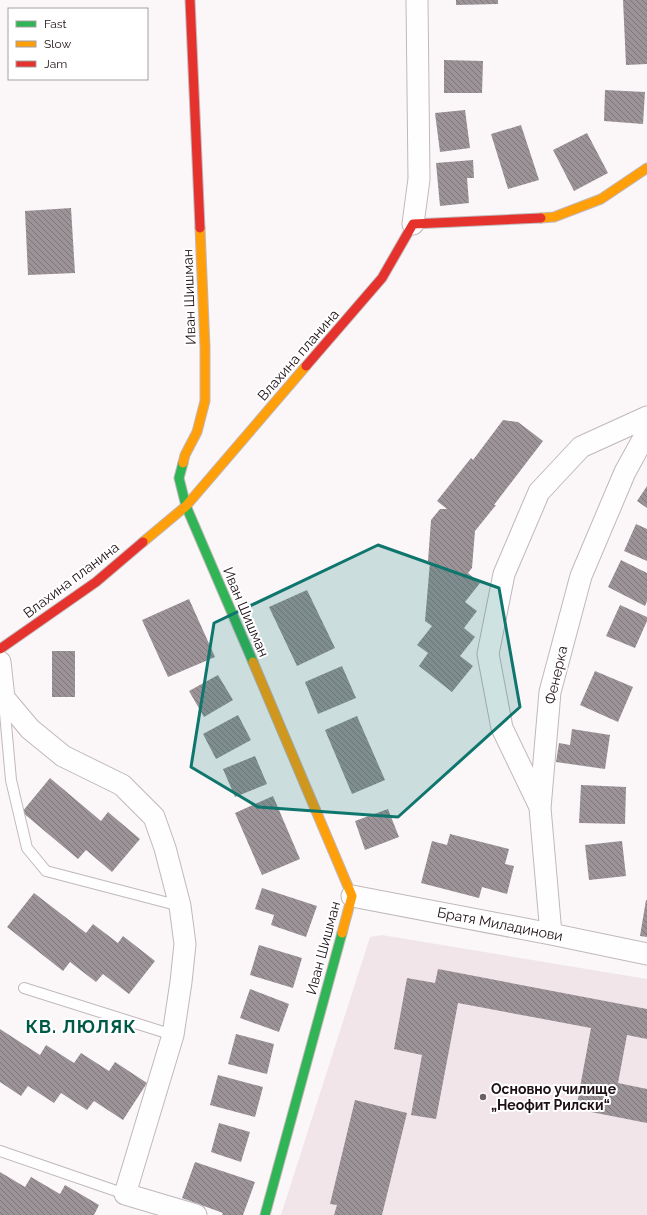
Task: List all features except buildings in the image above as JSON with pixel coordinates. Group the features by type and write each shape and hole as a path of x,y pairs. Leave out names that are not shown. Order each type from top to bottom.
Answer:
{"street":[{"name":"Иван Шишман","path":"190,0 206,347 205,400 197,432 185,455 179,478 186,506 352,896 265,1215"},
{"path":"417,0 419,179 413,224 554,218 601,199 647,168"},
{"name":"Влахина планина","path":"0,649 96,582 186,506 382,278 413,224"},
{"path":"540,808 502,728 488,654 504,574 539,492 544,486 581,447 647,417"},
{"name":"Фенерка","path":"551,934 540,808 550,692 581,576 625,472 647,432"},
{"path":"0,662 4,698 30,729 63,756 122,785 154,817 165,848 180,906 185,944 181,982 173,1035 124,1194 196,1215"},
{"name":"Братя Миладинови","path":"352,896 647,954"}],"lane":[{"path":"4,698 11,780 27,848 46,871 180,906"},
{"path":"24,988 173,1035"},
{"path":"0,1151 124,1194"}],"highlighted area":[{"path":"378,545 499,588 520,707 398,817 258,807 191,767 214,623"}],"shaded area":[{"name":"Основно училище „Неофит Рилски“","path":"382,935 647,979 647,1215 281,1215 370,937"}],"traffic: fast":[{"path":"183,463 179,478 186,506 253,662"},
{"path":"265,1215 342,933"}],"traffic: slow":[{"path":"541,218 554,217 601,199 647,168"},
{"path":"183,463 185,455 197,432 205,401 205,347 200,228"},
{"path":"143,542 186,506 306,366"},
{"path":"253,662 352,896 342,933"}],"traffic: jam":[{"path":"190,0 200,228"},
{"path":"306,366 382,278 413,224 541,218"},
{"path":"0,649 96,582 143,542"}],"place":[{"name":"Основно училище „Неофит Рилски“","path":"483,1097"}],"district":[{"name":"КВ. ЛЮЛЯК","path":"81,1026"}]}
